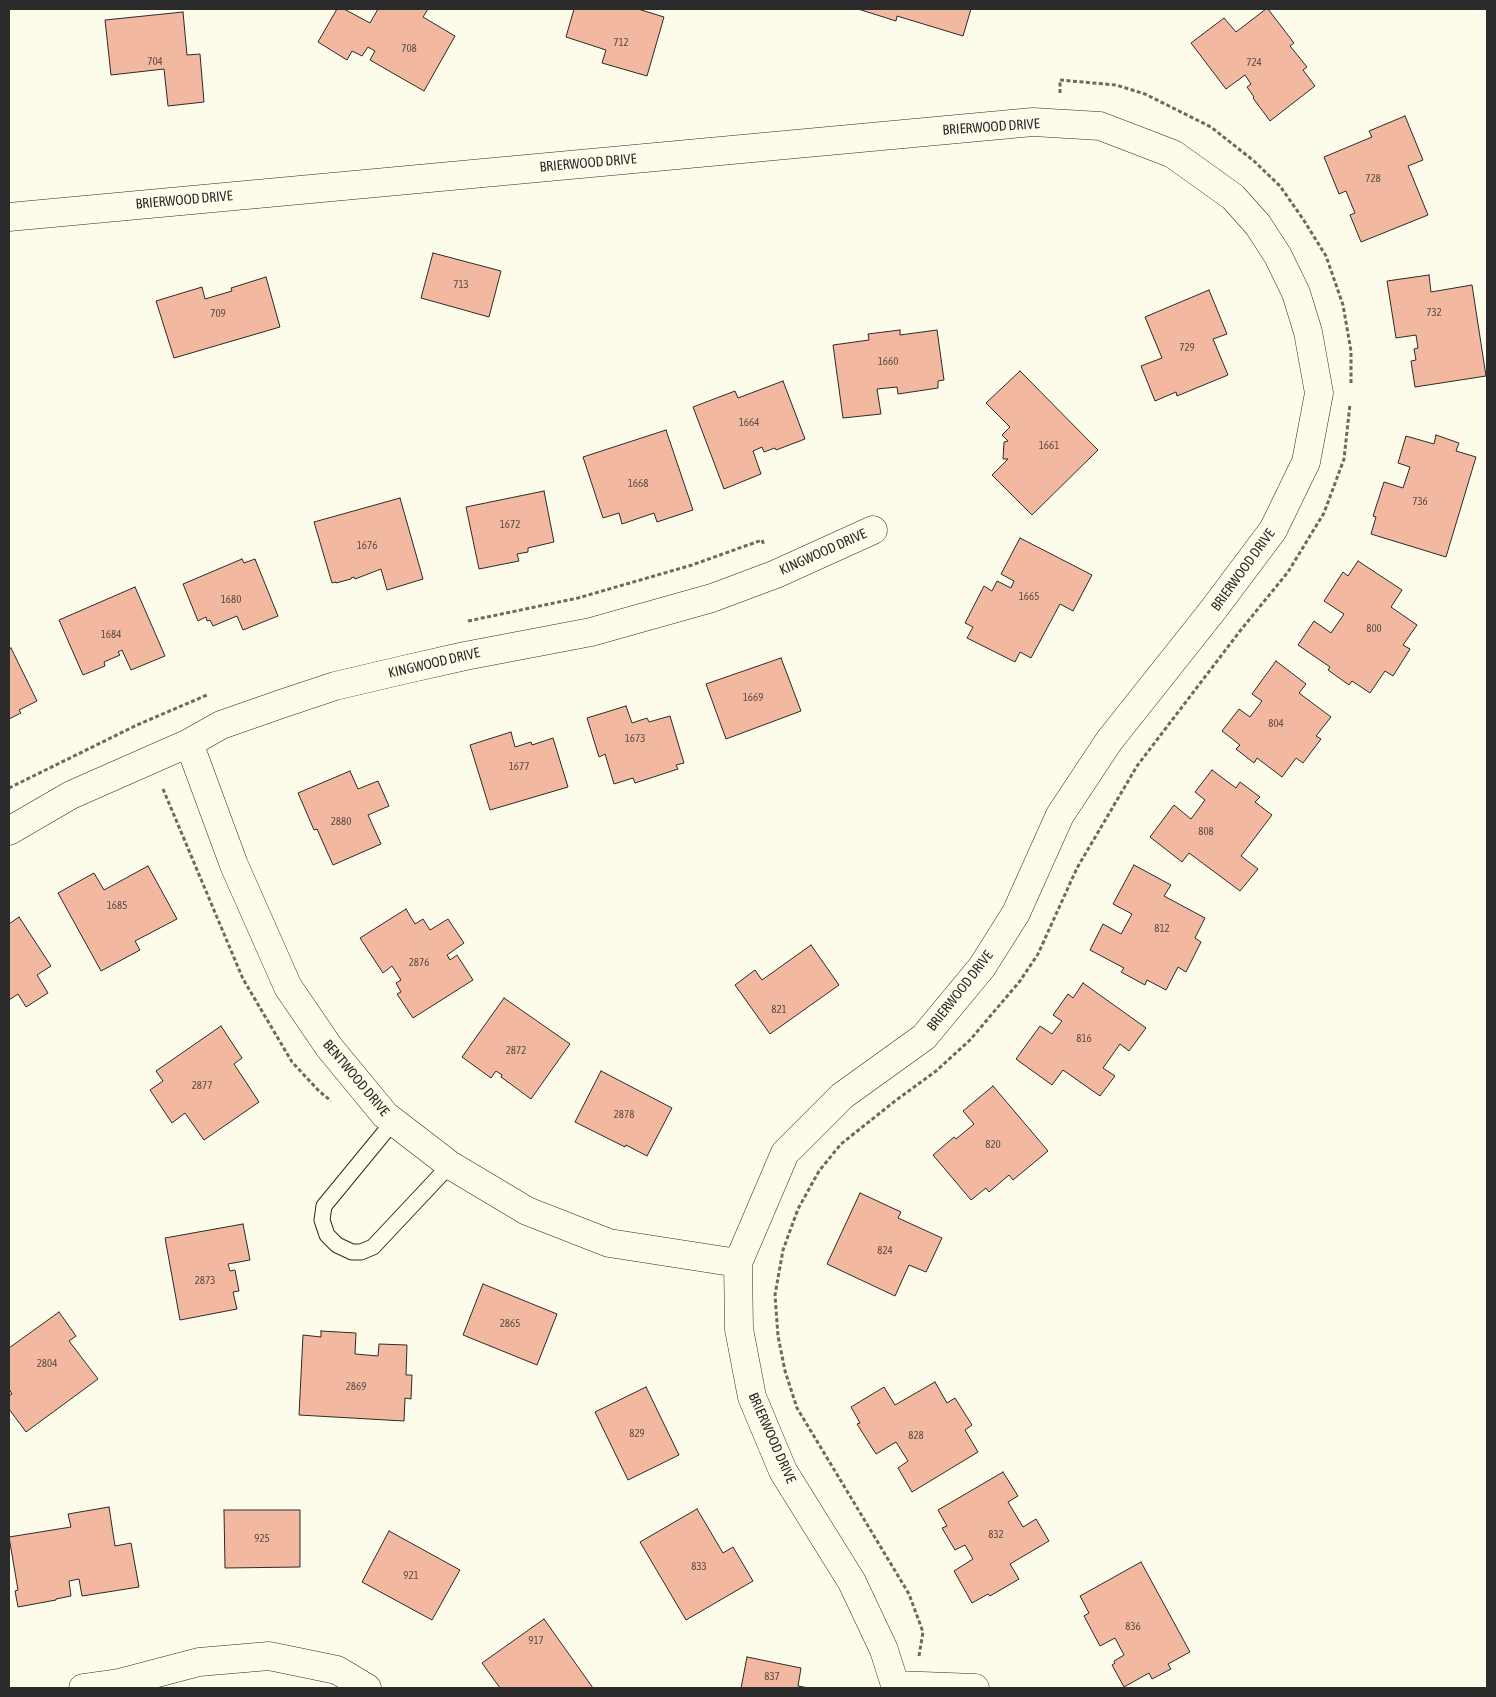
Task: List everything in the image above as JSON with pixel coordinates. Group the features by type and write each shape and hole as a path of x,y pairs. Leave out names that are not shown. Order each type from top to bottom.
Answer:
{"street":[{"name":"BRIERWOOD DRIVE","path":"9,216 1033,122 1100,126 1173,154 1233,197 1258,225 1278,256 1296,293 1308,332 1319,393 1306,462 1273,530 1110,741 1071,798 1060,815 1016,913 982,967 924,1037 842,1096 785,1153 738,1263 739,1329 752,1397 783,1470 852,1582 884,1650 896,1686"},
{"name":"KINGWOOD DRIVE","path":"9,831 71,795 189,743 221,725 335,686 465,656 591,632 712,598 776,574 873,530"},
{"name":"BENTWOOD DRIVE","path":"189,743 234,865 288,987 329,1047 384,1115 450,1165 527,1211 609,1243 738,1263"},
{"path":"83,1688 119,1683 198,1662 269,1656 337,1670 367,1688"},
{"path":"896,1686 976,1688"}],"lane":[{"path":"393,1122 324,1206 322,1220 327,1235 337,1245 352,1252 361,1252 373,1247 450,1165"}],"building":[{"path":"337,9 344,9 370,23 378,9 428,9 423,17 455,36 424,91 370,60 375,51 368,47 362,56 352,51 347,60 318,42"},
{"path":"574,9 638,9 664,17 647,76 602,63 606,50 566,37"},
{"path":"858,9 971,9 963,36 897,16 896,21"},
{"path":"1268,9 1294,43 1290,46 1307,67 1303,70 1315,86 1270,121 1247,87 1251,84 1245,75 1226,89 1191,43 1224,18 1236,32"},
{"path":"183,12 187,55 200,54 204,102 168,106 164,69 111,75 105,20"},
{"path":"1405,116 1423,160 1408,166 1428,215 1361,242 1350,215 1355,213 1346,191 1339,194 1324,157 1372,137 1369,131"},
{"path":"433,253 501,271 489,317 421,298"},
{"path":"1429,275 1431,292 1472,285 1486,376 1415,387 1411,361 1416,360 1414,349 1418,348 1416,335 1396,338 1387,281"},
{"path":"266,277 280,327 174,358 156,301 202,287 205,299 232,291 231,288"},
{"path":"1209,290 1227,334 1213,339 1228,375 1177,396 1176,392 1155,401 1141,366 1162,358 1145,317"},
{"path":"900,330 900,335 937,330 944,380 938,381 938,388 898,394 897,387 877,389 881,414 843,418 833,345 869,340 868,334"},
{"path":"1020,371 1098,450 1032,515 992,475 1008,459 1003,459 1004,442 1008,441 1002,435 1010,427 986,403"},
{"path":"783,381 805,439 776,450 775,448 764,452 762,447 753,451 761,474 724,489 693,407 735,391 738,398"},
{"path":"666,430 693,510 657,522 654,513 622,524 619,513 603,518 583,457"},
{"path":"1436,435 1459,443 1456,451 1476,457 1446,557 1371,534 1376,517 1373,516 1384,482 1403,488 1410,467 1398,463 1406,436 1434,444"},
{"path":"544,491 554,542 528,548 528,552 517,554 519,561 479,569 466,507"},
{"path":"400,498 423,579 387,590 381,569 355,579 354,577 332,583 314,522"},
{"path":"1020,538 1092,575 1073,611 1060,604 1031,658 1020,652 1015,662 967,638 973,627 965,623 984,586 992,591 997,581 1011,588 1014,581 1001,574"},
{"path":"242,559 244,563 255,559 278,616 243,630 237,616 213,626 210,620 207,621 206,617 198,621 183,584"},
{"path":"1358,561 1402,590 1391,607 1417,625 1403,645 1410,649 1393,676 1385,671 1370,693 1352,681 1349,685 1328,670 1330,667 1298,645 1314,621 1331,633 1344,614 1324,601 1343,572 1348,576"},
{"path":"135,587 165,656 131,670 122,650 118,652 120,655 104,662 105,666 83,675 59,620"},
{"path":"11,648 37,701 19,710 21,713 9,719 9,649"},
{"path":"781,658 801,711 726,739 706,684"},
{"path":"1276,661 1306,684 1299,693 1331,717 1316,736 1321,739 1303,763 1296,758 1282,777 1257,758 1254,763 1236,749 1240,745 1222,731 1239,709 1250,717 1262,701 1252,694"},
{"path":"626,706 632,723 647,718 649,722 670,716 684,763 676,765 678,769 635,783 633,778 614,784 605,754 599,757 587,718"},
{"path":"511,732 515,747 531,742 532,745 553,738 568,787 490,810 470,745"},
{"path":"1212,770 1236,788 1240,782 1260,797 1255,802 1272,815 1241,856 1258,869 1240,891 1189,853 1182,862 1150,837 1174,805 1191,819 1205,800 1195,792"},
{"path":"350,771 358,789 378,781 389,806 368,815 381,844 333,865 317,829 314,830 298,793"},
{"path":"1134,865 1171,885 1164,896 1205,918 1195,938 1201,942 1186,972 1178,967 1166,990 1147,980 1145,985 1121,972 1124,968 1090,950 1103,924 1121,934 1132,914 1113,904"},
{"path":"148,866 177,919 135,941 140,950 101,971 58,893 94,873 104,890"},
{"path":"406,909 415,924 423,919 430,930 448,919 464,943 447,955 450,960 457,955 473,980 413,1018 397,994 401,992 396,983 401,980 392,966 383,973 360,938"},
{"path":"19,917 51,966 37,975 48,993 26,1007 18,994 9,1000 9,924"},
{"path":"811,945 839,985 770,1034 735,985 755,970 762,980"},
{"path":"1083,983 1146,1028 1129,1051 1120,1044 1103,1068 1115,1076 1100,1096 1063,1070 1052,1085 1016,1059 1040,1026 1052,1034 1062,1021 1053,1015 1068,994 1073,998"},
{"path":"504,998 570,1044 531,1099 501,1077 502,1075 496,1071 491,1078 462,1057"},
{"path":"221,1026 242,1058 234,1064 259,1102 204,1140 185,1113 172,1123 150,1090 163,1081 156,1071"},
{"path":"601,1071 672,1108 647,1156 575,1122"},
{"path":"993,1086 1048,1151 1013,1180 1009,1175 989,1192 986,1188 971,1200 933,1155 954,1137 956,1139 974,1124 963,1111"},
{"path":"860,1193 901,1212 898,1218 942,1238 926,1272 909,1265 895,1296 827,1264"},
{"path":"243,1224 250,1260 228,1264 230,1271 235,1270 239,1291 233,1292 237,1309 180,1320 165,1238"},
{"path":"483,1284 557,1314 537,1365 463,1335"},
{"path":"59,1312 76,1336 69,1341 98,1379 26,1432 9,1409 9,1396 12,1394 9,1389 9,1348"},
{"path":"321,1331 356,1333 355,1354 378,1356 379,1344 407,1345 406,1375 412,1375 411,1399 405,1398 404,1421 299,1415 303,1335 321,1337"},
{"path":"935,1382 947,1403 955,1398 972,1425 965,1430 978,1452 912,1492 898,1468 908,1461 896,1442 876,1454 857,1424 860,1423 851,1407 884,1387 895,1405"},
{"path":"646,1387 679,1455 628,1480 595,1412"},
{"path":"1003,1472 1018,1496 1008,1502 1023,1527 1036,1519 1049,1541 1010,1564 1019,1579 990,1596 988,1594 972,1603 954,1571 973,1559 965,1545 955,1550 942,1528 947,1526 938,1510"},
{"path":"109,1507 115,1546 131,1543 139,1587 82,1596 79,1579 69,1581 71,1596 18,1607 15,1591 18,1590 9,1537 71,1527 68,1514"},
{"path":"697,1509 723,1553 733,1547 753,1581 686,1620 640,1542"},
{"path":"224,1510 300,1510 300,1567 225,1568"},
{"path":"389,1531 460,1570 432,1620 362,1582"},
{"path":"1141,1562 1190,1652 1168,1664 1171,1669 1152,1679 1149,1673 1124,1687 1112,1665 1115,1663 1114,1661 1124,1655 1115,1638 1100,1646 1084,1616 1089,1613 1080,1596"},
{"path":"544,1619 593,1688 500,1688 482,1663"},
{"path":"747,1657 801,1668 798,1686 809,1688 741,1688"}]}
